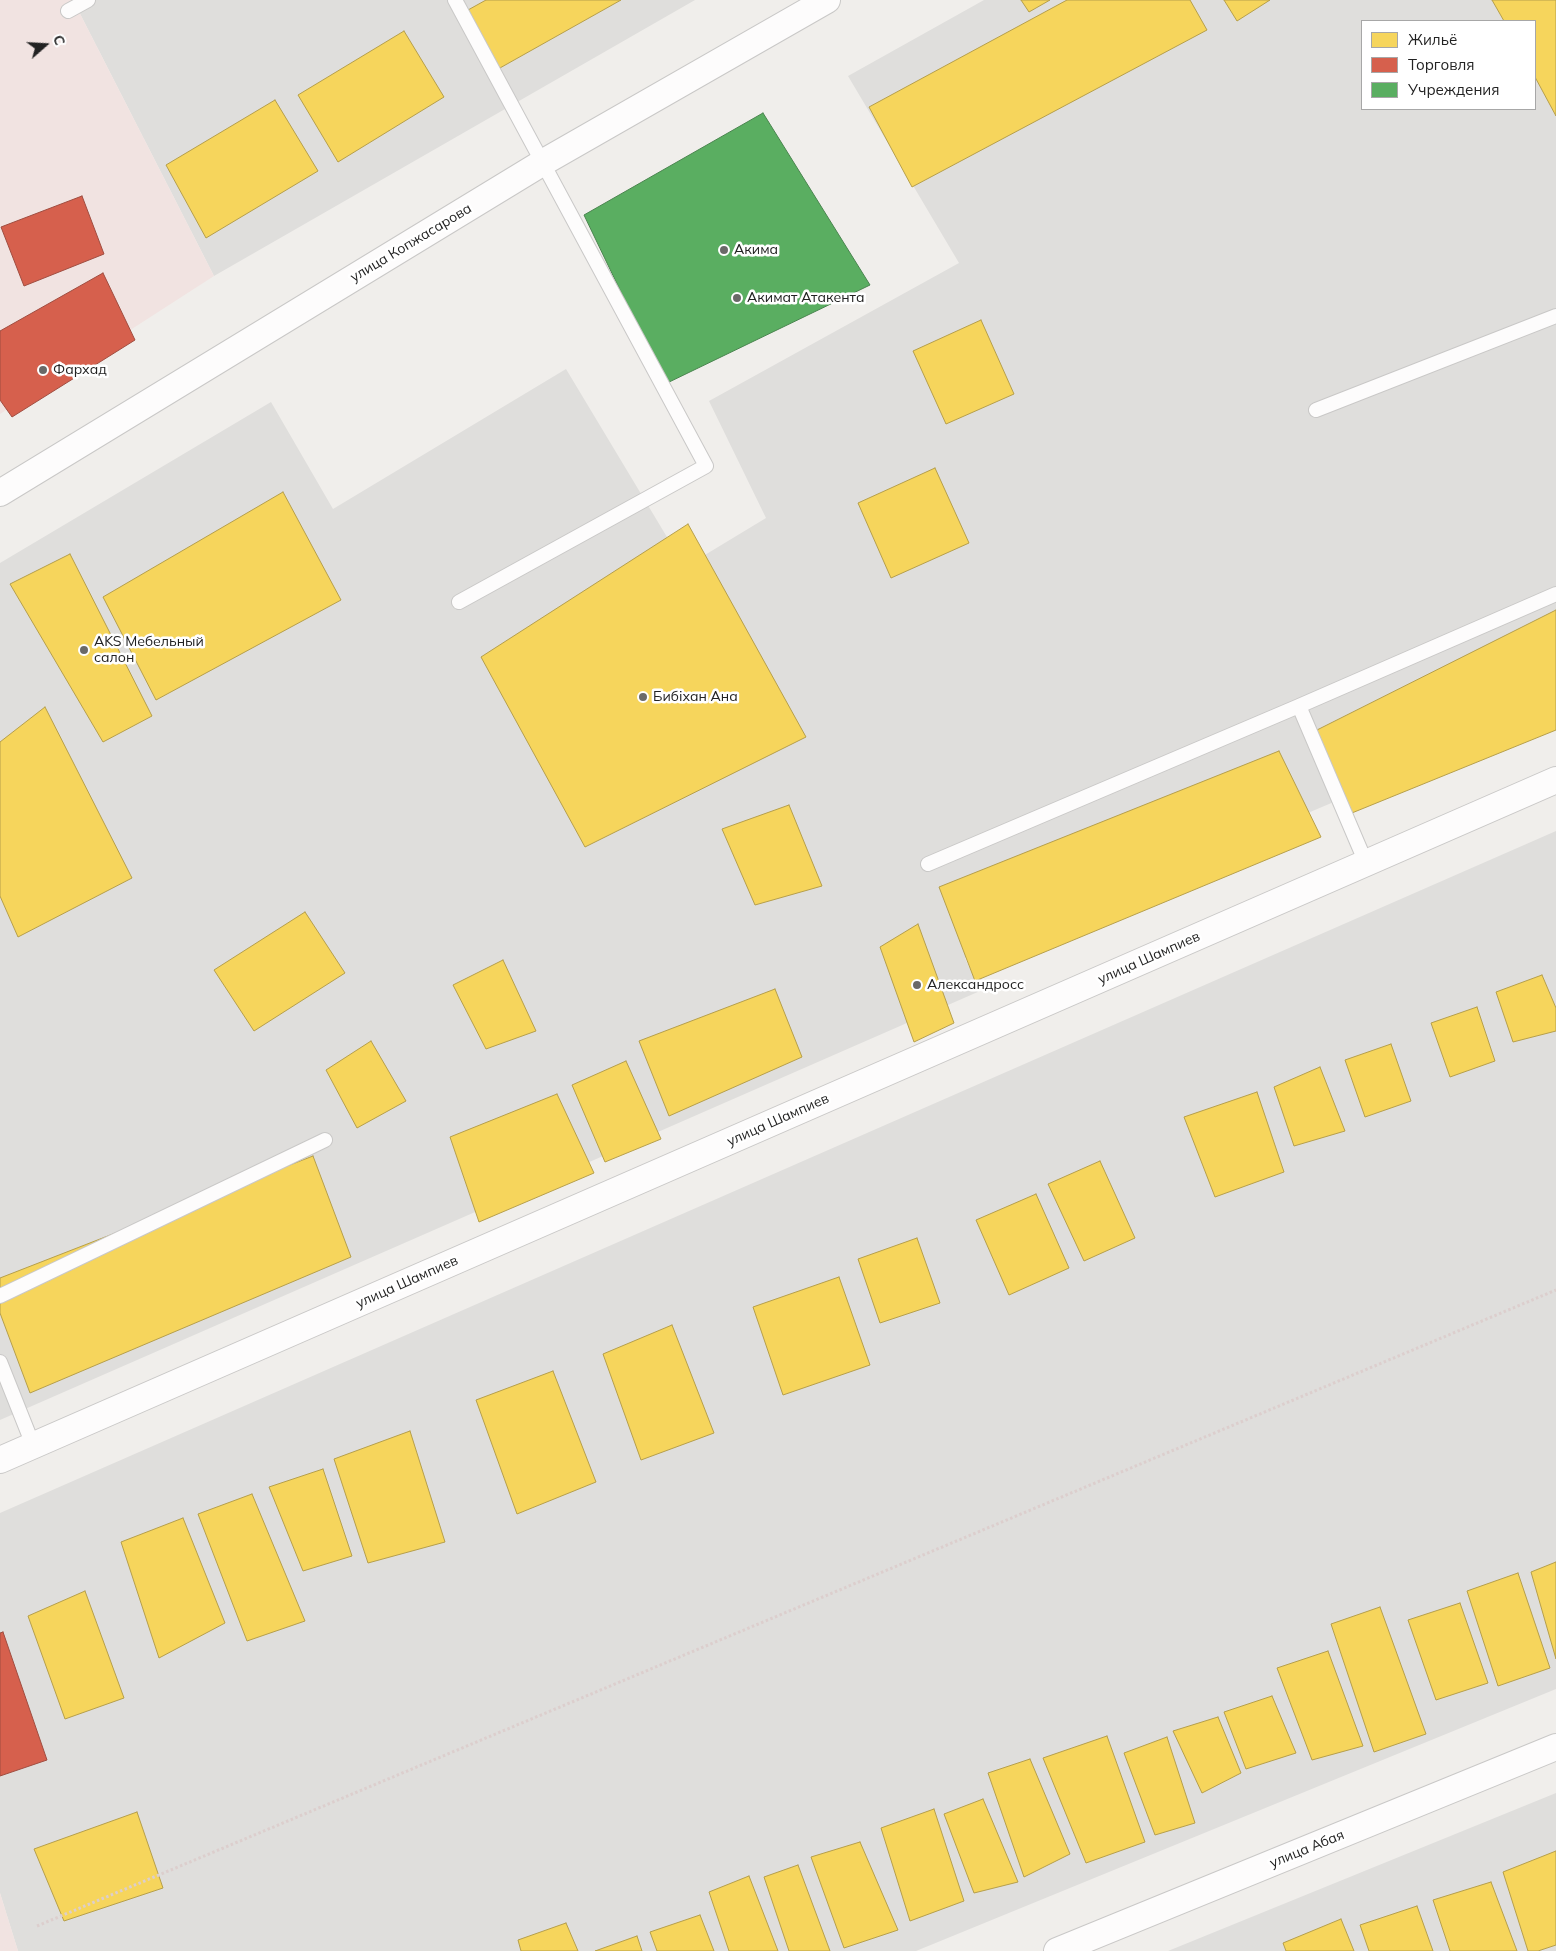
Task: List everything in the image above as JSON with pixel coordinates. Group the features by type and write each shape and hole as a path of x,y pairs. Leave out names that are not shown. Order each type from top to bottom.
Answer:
{"street":[{"name":"улица Копжасарова","path":"0,493 542,164 811,4"},
{"name":"улица Шампиев","path":"0,1460 1556,780"},
{"name":"улица Абая","path":"1057,1951 1556,1747"}],"lane":[{"path":"68,11 88,0"},
{"path":"454,0 706,466 459,602"},
{"path":"1316,410 1556,316"},
{"path":"928,864 1556,594"},
{"path":"1299,706 1366,863"},
{"path":"0,1296 325,1140"},
{"path":"0,1362 33,1445"}],"path":[{"path":"37,1926 1556,1290"}],"shaded area":[{"path":"0,0 73,0 214,276 0,414"},
{"path":"73,0 695,0 214,276"},
{"path":"984,0 1556,0 1556,708 965,958 980,991 0,1420 0,563 271,402 333,509 566,369 685,567 766,518 709,401 959,263 848,76"},
{"path":"1556,831 1556,1689 916,1951 18,1951 0,1893 0,1513"},
{"path":"1556,1793 1556,1951 1168,1951"},
{"path":"0,1893 18,1951 0,1951"}],"building: Жильё":[{"path":"486,0 621,0 491,73 459,15"},
{"path":"1021,0 1050,0 1029,12"},
{"path":"1067,0 1190,0 1207,30 912,187 869,107"},
{"path":"1224,0 1270,0 1237,21"},
{"path":"1492,0 1556,0 1556,116 1536,79 1536,20 1503,20"},
{"path":"404,31 444,97 338,162 298,95"},
{"path":"275,100 318,171 206,238 166,165"},
{"path":"981,320 1014,394 946,424 913,351"},
{"path":"935,468 969,543 891,578 858,503"},
{"path":"283,492 341,600 156,700 103,597"},
{"name":"Бибіхан Ана","path":"688,524 806,737 585,847 481,657"},
{"name":"AKS Мебельный салон","path":"70,554 152,716 103,742 10,584"},
{"path":"1556,610 1556,730 1342,817 1305,736"},
{"path":"45,707 132,878 18,937 0,896 0,742"},
{"path":"1279,751 1321,837 975,981 939,887"},
{"path":"789,805 822,886 755,905 722,829"},
{"path":"305,912 345,973 254,1031 214,970"},
{"name":"Александросс","path":"918,924 954,1023 914,1042 880,947"},
{"path":"503,960 536,1031 486,1049 453,985"},
{"path":"1542,975 1556,1008 1556,1031 1513,1042 1496,992"},
{"path":"775,989 802,1057 669,1116 639,1041"},
{"path":"1477,1007 1495,1061 1450,1077 1431,1023"},
{"path":"371,1041 406,1101 357,1128 326,1070"},
{"path":"1391,1044 1411,1101 1365,1117 1345,1060"},
{"path":"626,1061 661,1139 605,1162 572,1085"},
{"path":"1320,1067 1345,1131 1294,1146 1274,1087"},
{"path":"1257,1092 1284,1172 1215,1197 1184,1117"},
{"path":"557,1094 594,1173 479,1222 450,1137"},
{"path":"313,1156 351,1257 30,1393 0,1313 0,1278"},
{"path":"1100,1161 1135,1238 1084,1261 1048,1184"},
{"path":"1036,1194 1069,1268 1009,1295 976,1220"},
{"path":"917,1238 940,1303 880,1323 858,1259"},
{"path":"839,1277 870,1365 783,1395 753,1307"},
{"path":"672,1325 714,1433 641,1460 603,1354"},
{"path":"553,1371 596,1482 517,1514 476,1400"},
{"path":"410,1431 445,1542 368,1563 334,1459"},
{"path":"323,1469 352,1556 303,1571 269,1487"},
{"path":"252,1494 305,1621 247,1641 198,1514"},
{"path":"183,1518 225,1623 159,1658 121,1542"},
{"path":"1556,1562 1556,1659 1531,1572"},
{"path":"1518,1573 1550,1668 1498,1686 1467,1591"},
{"path":"85,1591 124,1698 65,1719 28,1616"},
{"path":"1460,1603 1488,1683 1436,1700 1408,1620"},
{"path":"1380,1607 1426,1734 1374,1752 1331,1624"},
{"path":"1328,1651 1363,1746 1312,1760 1277,1668"},
{"path":"1272,1696 1296,1753 1246,1769 1224,1712"},
{"path":"1218,1717 1241,1773 1202,1793 1173,1731"},
{"path":"1107,1736 1145,1842 1086,1863 1043,1758"},
{"path":"1167,1737 1195,1823 1155,1835 1124,1753"},
{"path":"1030,1759 1070,1854 1024,1877 988,1773"},
{"path":"983,1799 1018,1882 974,1893 944,1814"},
{"path":"934,1809 964,1901 910,1921 881,1828"},
{"path":"137,1812 163,1888 64,1921 34,1849"},
{"path":"860,1842 898,1930 844,1948 811,1857"},
{"path":"1556,1851 1556,1945 1538,1951 1528,1951 1503,1872"},
{"path":"798,1865 830,1951 789,1951 764,1877"},
{"path":"749,1876 778,1951 729,1951 709,1892"},
{"path":"1491,1882 1517,1951 1450,1951 1433,1900"},
{"path":"1417,1906 1433,1951 1369,1951 1360,1925"},
{"path":"700,1915 714,1951 657,1951 650,1932"},
{"path":"1341,1919 1354,1951 1286,1951 1283,1943"},
{"path":"566,1923 578,1951 521,1951 518,1940"},
{"path":"637,1936 642,1951 595,1951"}],"building: Торговля":[{"path":"82,196 104,254 24,286 1,227"},
{"name":"Фархад","path":"103,273 135,340 12,417 0,400 0,331"},
{"path":"3,1632 47,1760 0,1776 0,1633"}],"building: Учреждения":[{"name":"Акима","path":"763,113 870,285 665,384 584,215"}],"place":[{"name":"Акима","path":"724,250"},
{"name":"Акимат Атакента","path":"737,298"},
{"name":"Фархад","path":"43,370"},
{"name":"AKS Мебельный салон","path":"84,650"},
{"name":"Бибіхан Ана","path":"643,697"},
{"name":"Александросс","path":"917,985"}]}
